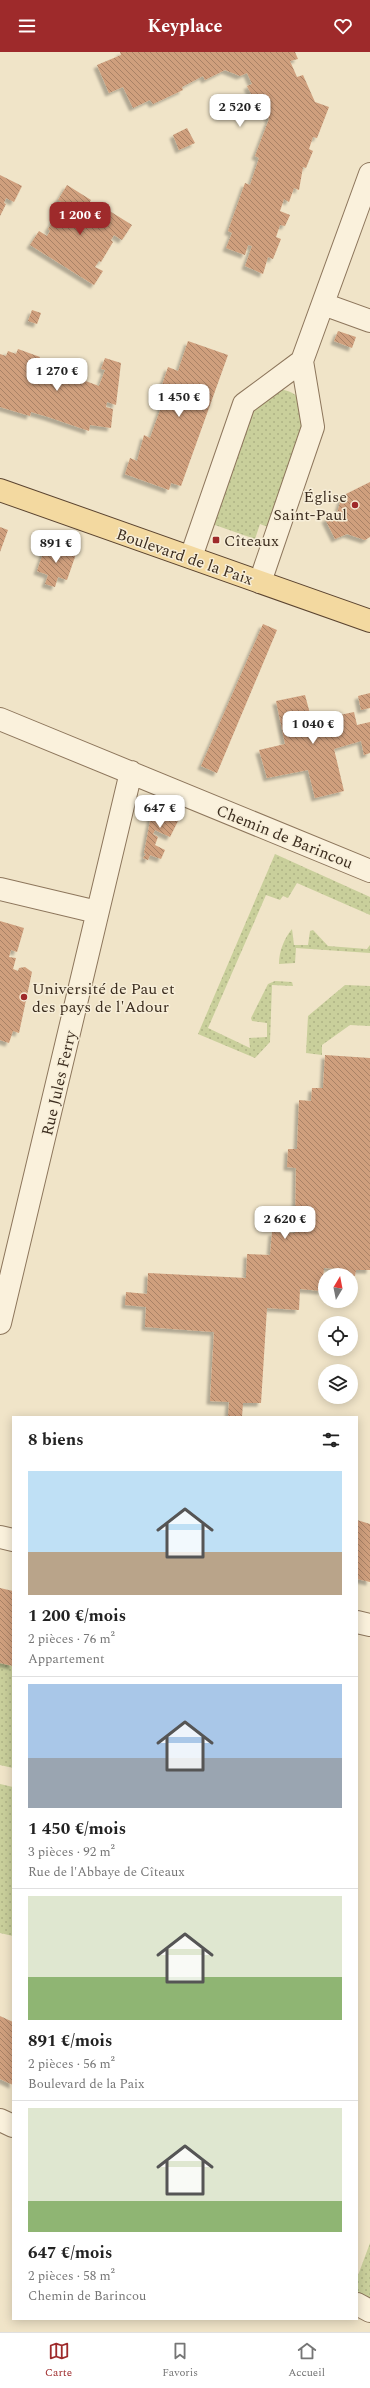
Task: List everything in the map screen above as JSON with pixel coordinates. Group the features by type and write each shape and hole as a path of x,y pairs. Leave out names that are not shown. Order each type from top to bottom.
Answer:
{"main road":[{"name":"Boulevard de la Paix","path":"0,490 370,621"}],"street":[{"path":"260,582 314,427 302,361 370,174"},
{"path":"323,304 370,321"},
{"path":"191,557 244,404 302,361"},
{"name":"Chemin de Barincou","path":"0,719 370,871"},
{"name":"Rue Jules Ferry","path":"0,1323 131,772"},
{"path":"0,889 97,912"},
{"path":"0,1537 12,1540"},
{"path":"358,1622 370,1625"},
{"path":"0,2120 12,2126"},
{"path":"358,2305 370,2311"}],"green space":[{"path":"279,389 296,395 307,410 273,529 260,524 255,539 212,524 252,411"},
{"path":"275,854 370,897 370,915 297,883 288,898 283,896 280,900 266,895 208,1028 250,1048 249,1038 267,1037 267,1023 252,1021 251,1018 268,984 275,981 292,982 293,986 272,985 270,1042 255,1058 198,1034"},
{"path":"292,929 294,945 308,945 310,931 313,930 328,946 367,949 370,945 370,953 296,948 295,963 279,964 282,945"},
{"path":"345,985 370,986 370,1026 350,1025 322,1045 322,1055 306,1053 308,1016"},
{"path":"0,1663 12,1666 12,1768 0,1765"},
{"path":"0,1784 12,1787 12,1936 0,1933"},
{"path":"370,2243 370,2311 358,2305 358,2275"}],"building":[{"path":"120,52 295,52 298,59 290,61 297,77 303,75 315,102 329,107 317,138 313,137 309,149 313,151 306,168 303,167 299,190 294,188 289,202 284,199 280,211 290,215 285,226 280,225 276,237 281,239 273,259 268,257 263,274 245,266 252,246 248,245 245,255 226,248 232,233 228,231 245,183 250,185 259,158 255,156 269,119 263,109 259,110 247,86 252,84 247,73 240,76 225,70 205,80 203,76 182,87 183,90 153,104 150,100 133,108 123,87 109,93 97,65 121,55"},
{"path":"187,128 195,143 179,150 173,135"},
{"path":"0,175 22,186 14,202 6,198 4,203 6,204 0,216"},
{"path":"67,185 91,200 87,207 103,218 108,210 132,225 122,240 114,235 111,240 113,242 101,262 99,261 95,267 103,271 94,285 30,245 39,231 47,236 50,231 48,229 60,209 62,210 66,205 58,200"},
{"path":"32,310 41,313 37,324 28,321"},
{"path":"338,331 356,337 352,348 334,341"},
{"path":"188,341 228,355 181,486 171,483 169,490 125,474 130,458 137,461 144,435 150,438 168,388 162,385 168,367 178,371"},
{"path":"18,349 40,357 38,362 46,365 45,369 63,375 64,373 99,386 105,370 101,369 105,358 121,363 116,405 107,402 106,407 113,409 111,428 90,425 89,431 31,412 30,416 0,407 0,354 6,356 8,351 16,354"},
{"name":"Église Saint-Paul","path":"370,482 370,537 365,540 347,534 335,539 325,519 337,513 342,496"},
{"path":"0,527 8,530 0,552"},
{"path":"46,544 76,554 67,580 58,577 55,587 45,584 48,575 37,571"},
{"path":"263,624 277,630 217,773 201,766"},
{"path":"370,693 370,708 361,710 358,696"},
{"path":"305,695 312,721 354,712 357,725 370,722 370,753 364,755 361,741 334,749 344,791 315,798 308,770 267,778 259,750 285,744 276,701"},
{"path":"157,802 182,813 170,837 155,830 153,834 158,837 155,845 165,850 161,859 150,855 148,860 143,858 146,854 144,853 151,816"},
{"path":"0,921 24,928 17,952 11,950 9,957 16,958 13,969 18,971 19,968 25,967 32,972 19,1033 13,1031 9,1043 0,1040"},
{"path":"325,1055 370,1058 370,1270 358,1270 358,1268 318,1268 318,1291 300,1289 299,1310 267,1308 261,1403 243,1403 242,1416 228,1416 229,1402 210,1401 214,1332 145,1327 146,1307 125,1305 126,1292 147,1294 148,1273 246,1278 247,1254 270,1255 272,1232 295,1233 296,1168 287,1167 288,1149 297,1149 299,1100 311,1101 312,1088 323,1088"},
{"path":"358,1520 370,1524 370,1582 358,1579"},
{"path":"0,1588 12,1591 12,1666 0,1663"},
{"path":"0,2016 12,2022 12,2085 0,2079"}],"place":[{"name":"Église Saint-Paul","path":"355,505"},
{"name":"Cîteaux","path":"216,540"},
{"name":"Université de Pau et des pays de l'Adour","path":"24,997"}]}
